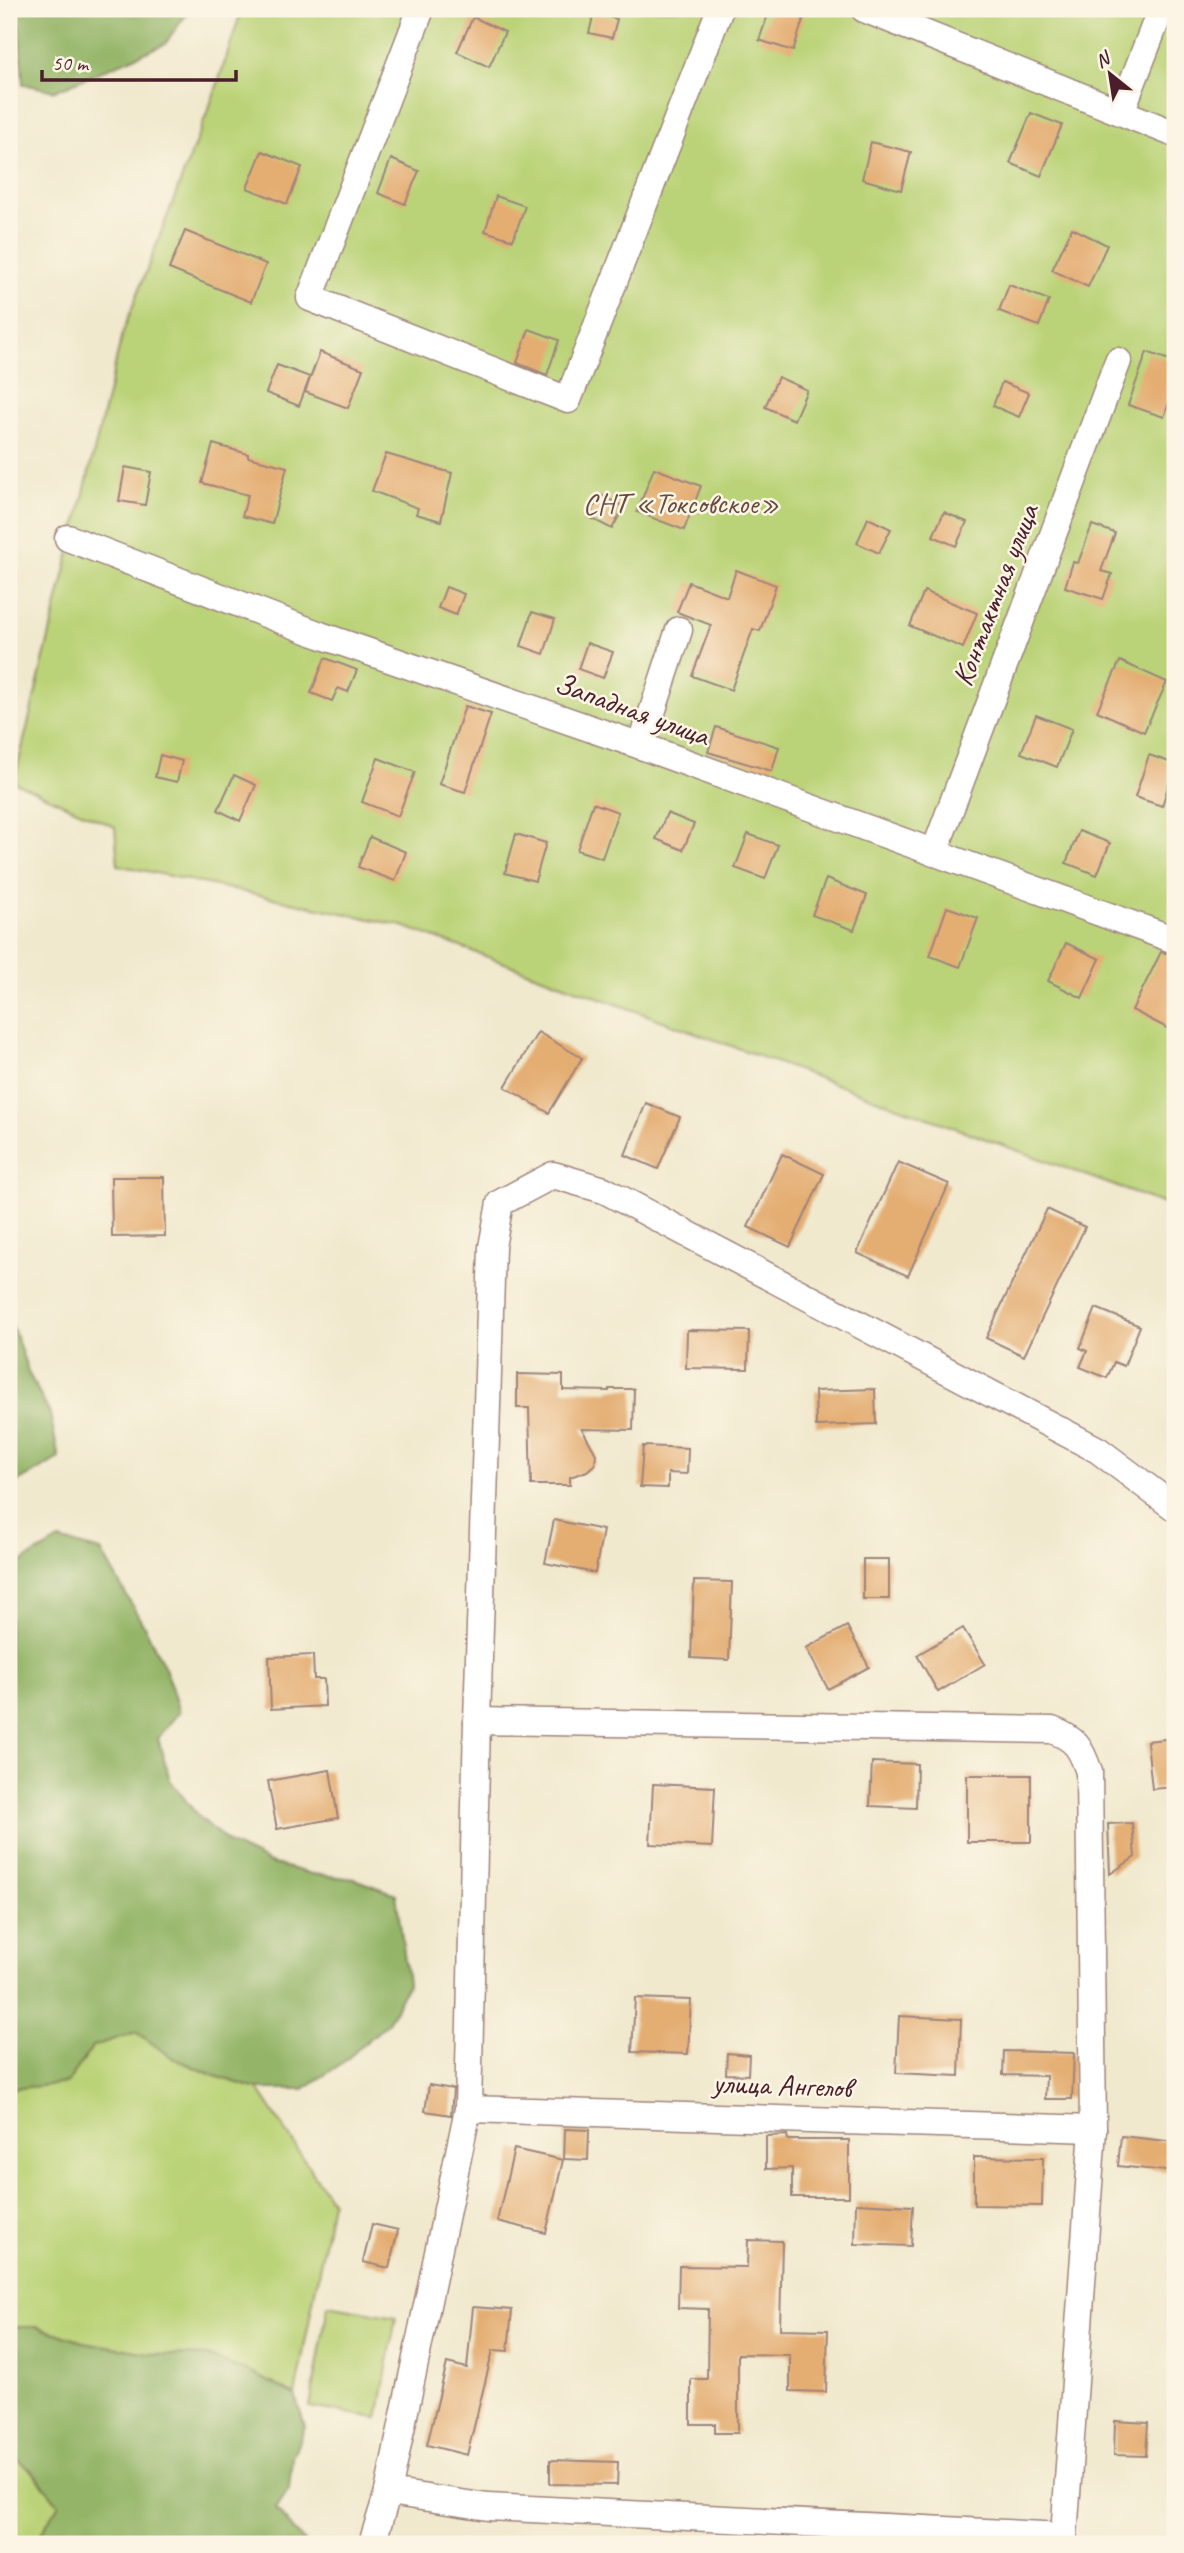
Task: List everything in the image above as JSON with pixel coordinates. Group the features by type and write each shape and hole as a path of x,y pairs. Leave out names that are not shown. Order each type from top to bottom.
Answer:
{"street":[{"path":"421,9 310,298 568,400 720,9"},
{"path":"864,9 1175,134"},
{"path":"1121,112 1161,9"},
{"name":"Контактная улица","path":"934,853 1118,361"},
{"name":"Западная улица","path":"68,538 320,635 641,746 1175,940"},
{"path":"641,746 679,631"},
{"path":"375,2544 374,2537 388,2492 468,2109 492,1247 500,1203 553,1175 604,1191 1098,1450 1175,1508"},
{"path":"388,2492 488,2507 1068,2540 1093,2129 1088,1772 1083,1753 1070,1736 1052,1730 477,1721"},
{"name":"улица Ангелов","path":"468,2109 1093,2129"}],"green space":[{"path":"18,9 190,9 165,44 55,91 23,84"},
{"name":"СНТ «Токсовское»","path":"242,9 1175,9 1175,1208 403,926 118,865 115,827 14,782 123,332 215,92"},
{"path":"9,1321 29,1374 50,1414 59,1458 9,1487"},
{"path":"59,1540 101,1551 145,1628 165,1668 179,1712 158,1738 170,1780 198,1816 230,1844 270,1863 312,1874 355,1879 396,1894 408,1983 388,2023 341,2064 303,2089 258,2089 215,2076 173,2058 136,2032 93,2046 67,2083 9,2089 9,1569"},
{"path":"136,2032 173,2058 215,2076 258,2089 332,2202 295,2395 252,2373 207,2356 160,2355 83,2342 37,2327 9,2327 9,2089 67,2083 93,2046"},
{"path":"328,2305 396,2317 378,2418 310,2407"},
{"path":"9,2327 37,2327 83,2342 160,2355 206,2356 252,2373 295,2395 305,2427 292,2457 289,2489 276,2509 304,2542 35,2544 59,2504 30,2469 9,2455"},
{"path":"9,2455 30,2469 59,2504 35,2544 9,2544"}],"building":[{"path":"770,9 804,17 793,51 759,40"},
{"path":"594,13 617,19 612,38 589,33"},
{"path":"473,17 505,32 489,67 457,52"},
{"path":"1031,113 1062,125 1041,176 1010,163"},
{"path":"871,142 911,152 901,190 862,179"},
{"path":"262,151 302,167 287,204 247,188"},
{"path":"391,159 419,171 405,204 378,193"},
{"path":"496,196 525,206 513,240 485,231"},
{"path":"1072,228 1107,245 1088,287 1052,270"},
{"path":"185,231 266,264 251,302 169,269"},
{"path":"1009,285 1049,300 1039,326 999,311"},
{"path":"529,329 559,340 547,375 517,363"},
{"path":"320,352 363,369 348,408 305,392"},
{"path":"1147,352 1175,362 1175,386 1164,417 1128,405"},
{"path":"277,365 310,377 299,406 266,393"},
{"path":"778,377 807,390 794,420 765,407"},
{"path":"1002,382 1029,393 1019,417 993,406"},
{"path":"213,444 287,467 272,524 242,516 248,495 202,483"},
{"path":"386,454 452,473 441,521 416,514 418,508 372,491"},
{"path":"125,467 151,472 145,505 119,501"},
{"path":"654,468 701,486 684,530 637,512"},
{"path":"600,495 624,507 612,529 589,517"},
{"path":"944,512 967,522 956,546 933,536"},
{"path":"868,518 891,529 879,553 857,543"},
{"path":"1092,525 1115,533 1101,571 1112,574 1103,599 1065,587 1073,562 1078,563"},
{"path":"736,570 776,585 760,631 753,629 731,690 692,676 711,625 677,612 689,582 727,597"},
{"path":"446,587 464,594 456,615 438,608"},
{"path":"924,591 977,613 963,648 910,626"},
{"path":"532,612 555,619 544,654 521,646"},
{"path":"587,643 613,652 603,678 578,669"},
{"path":"325,658 357,670 348,692 338,688 332,701 311,693"},
{"path":"1120,661 1167,682 1144,732 1097,711"},
{"path":"465,706 491,714 465,792 439,784"},
{"path":"1036,715 1072,729 1057,767 1021,753"},
{"path":"716,727 779,747 772,771 708,752"},
{"path":"160,755 182,761 177,782 155,777"},
{"path":"1149,755 1175,764 1162,806 1135,797"},
{"path":"378,758 415,772 398,816 362,802"},
{"path":"234,775 256,785 240,821 218,810"},
{"path":"593,803 618,812 602,858 577,850"},
{"path":"667,813 694,824 683,850 656,839"},
{"path":"1079,831 1110,843 1097,875 1066,863"},
{"path":"516,834 546,843 535,881 505,873"},
{"path":"748,834 778,845 765,879 735,868"},
{"path":"370,837 406,852 395,881 358,867"},
{"path":"826,879 867,895 854,930 812,915"},
{"path":"947,907 978,918 960,967 930,956"},
{"path":"1066,943 1100,959 1082,998 1048,981"},
{"path":"1161,952 1175,955 1175,1032 1132,1010"},
{"path":"538,1032 582,1058 549,1113 505,1087"},
{"path":"646,1103 680,1117 658,1169 625,1155"},
{"path":"782,1154 824,1174 790,1247 748,1227"},
{"path":"898,1162 949,1184 908,1276 857,1253"},
{"path":"111,1177 164,1177 165,1236 112,1237"},
{"path":"1047,1209 1085,1227 1024,1356 986,1338"},
{"path":"1096,1308 1140,1326 1124,1366 1114,1362 1107,1378 1080,1367 1087,1351 1080,1348"},
{"path":"687,1330 749,1331 748,1369 686,1368"},
{"path":"517,1374 563,1375 563,1390 634,1389 633,1430 582,1429 596,1454 595,1464 587,1471 570,1477 570,1485 531,1485 529,1408 517,1408"},
{"path":"875,1389 876,1424 816,1426 815,1391"},
{"path":"643,1446 688,1448 687,1474 668,1473 668,1488 640,1487"},
{"path":"554,1520 603,1530 595,1573 545,1563"},
{"path":"863,1559 889,1559 889,1599 863,1599"},
{"path":"694,1581 732,1582 729,1660 691,1658"},
{"path":"847,1626 869,1667 828,1689 806,1648"},
{"path":"963,1628 985,1664 938,1692 917,1655"},
{"path":"313,1655 314,1679 324,1679 325,1706 271,1709 269,1657"},
{"path":"1175,1738 1175,1787 1152,1789 1147,1741"},
{"path":"872,1762 917,1764 916,1808 870,1806"},
{"path":"330,1770 338,1818 277,1829 268,1781"},
{"path":"967,1775 1031,1775 1031,1842 967,1842"},
{"path":"653,1784 715,1787 712,1847 650,1844"},
{"path":"1132,1823 1135,1857 1110,1874 1108,1824"},
{"path":"635,1998 691,2000 688,2054 632,2052"},
{"path":"899,2016 961,2019 959,2076 896,2073"},
{"path":"1004,2051 1074,2053 1072,2099 1045,2099 1046,2076 1003,2075"},
{"path":"727,2053 749,2055 748,2075 726,2074"},
{"path":"429,2085 453,2089 451,2115 425,2111"},
{"path":"565,2129 589,2130 588,2160 564,2159"},
{"path":"787,2135 788,2140 849,2140 849,2197 792,2197 792,2168 766,2169 766,2136"},
{"path":"1121,2136 1175,2142 1175,2172 1118,2166"},
{"path":"514,2149 563,2160 546,2233 497,2221"},
{"path":"974,2157 1043,2158 1042,2206 974,2205"},
{"path":"856,2203 913,2206 911,2246 855,2244"},
{"path":"372,2224 398,2230 389,2268 363,2262"},
{"path":"748,2240 782,2241 780,2329 828,2330 826,2392 790,2391 790,2355 738,2354 738,2433 715,2433 715,2424 691,2424 691,2379 707,2379 708,2309 678,2308 679,2266 747,2267"},
{"path":"473,2307 512,2310 508,2351 493,2350 467,2455 427,2445 447,2363 467,2368"},
{"path":"1115,2421 1148,2423 1146,2456 1114,2455"},
{"path":"550,2460 618,2462 617,2485 550,2484"}]}
